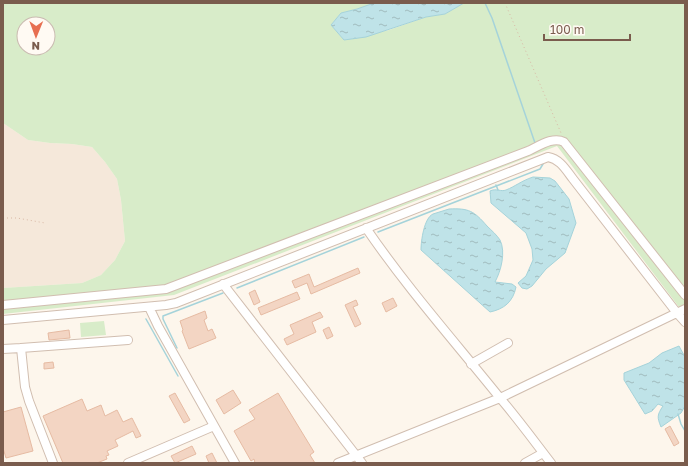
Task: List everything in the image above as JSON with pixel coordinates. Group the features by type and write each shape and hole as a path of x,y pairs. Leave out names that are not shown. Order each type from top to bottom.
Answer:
{"lane":[{"path":"3,305 166,289 554,139 564,142 685,295"},
{"path":"3,320 166,305 548,157 554,158 559,162 676,313 685,322"},
{"path":"366,228 386,256 471,364 551,463"},
{"path":"223,284 362,463"},
{"path":"149,307 158,326 235,463"},
{"path":"338,463 500,398 685,309"},
{"path":"3,350 128,340"},
{"path":"471,364 508,343"},
{"path":"21,348 25,387 53,463"},
{"path":"128,463 214,426"},
{"path":"525,463 543,453"}],"path":[{"path":"505,3 564,142"},
{"path":"3,218 17,218 45,223"}],"shaded area":[{"path":"3,123 28,140 92,147 117,179 121,200 125,241 115,260 101,275 82,283 3,288"}],"green space":[{"path":"3,3 374,3 341,13 331,25 344,40 389,30 426,17 445,14 464,3 685,3 685,315 557,146 174,295 3,314 3,288 82,283 101,275 115,260 125,241 121,200 117,179 92,147 28,140 3,123"},
{"path":"104,321 106,335 81,337 80,323"}],"water":[{"path":"374,3 464,3 445,14 426,17 366,37 344,40 331,25 341,13"},
{"path":"533,177 550,178 555,181 569,199 576,223 565,253 546,269 532,286 527,289 522,288 518,283 526,276 533,260 532,249 526,233 491,203 490,191 506,190"},
{"path":"449,209 462,209 475,214 500,240 503,256 495,282 512,284 516,287 513,297 504,307 490,312 421,250 422,236 427,220 433,214"},
{"path":"679,346 685,357 685,406 681,413 661,427 658,416 663,406 658,404 652,411 645,414 624,380 624,373 649,363 662,353"}],"building":[{"path":"358,268 360,273 311,294 307,283 295,288 292,281 309,274 314,287"},
{"path":"255,290 260,302 254,305 249,293"},
{"path":"297,292 300,299 261,315 258,308"},
{"path":"393,298 397,306 386,312 382,303"},
{"path":"356,300 358,305 353,307 361,324 355,327 345,305"},
{"path":"205,311 207,318 204,320 208,331 212,329 216,338 189,349 180,321"},
{"path":"320,312 323,317 312,322 316,332 287,345 284,339 294,334 290,325"},
{"path":"329,327 333,336 327,339 323,330"},
{"path":"69,330 70,338 49,340 48,333"},
{"path":"53,362 54,368 44,369 44,363"},
{"path":"233,390 241,403 224,414 216,400"},
{"path":"175,393 190,420 184,423 169,396"},
{"path":"278,393 314,452 310,455 315,463 255,463 254,459 251,461 234,431 255,419 249,410"},
{"path":"82,399 87,411 101,405 105,416 117,410 123,422 132,418 141,436 136,438 133,431 115,440 118,446 107,451 109,455 106,456 107,459 97,463 63,463 43,416"},
{"path":"21,407 33,451 6,458 3,448 3,412"},
{"path":"670,426 679,443 674,446 665,429"},
{"path":"192,446 196,454 175,463 171,456"},
{"path":"212,453 217,463 209,463 206,456"}],"waterway":[{"path":"485,3 492,18 535,143"},
{"path":"378,232 540,169 543,164"},
{"path":"496,185 498,190"},
{"path":"237,288 364,237"},
{"path":"177,348 163,319 163,316 223,293"},
{"path":"146,319 178,376"},
{"path":"678,414 685,431"}]}
